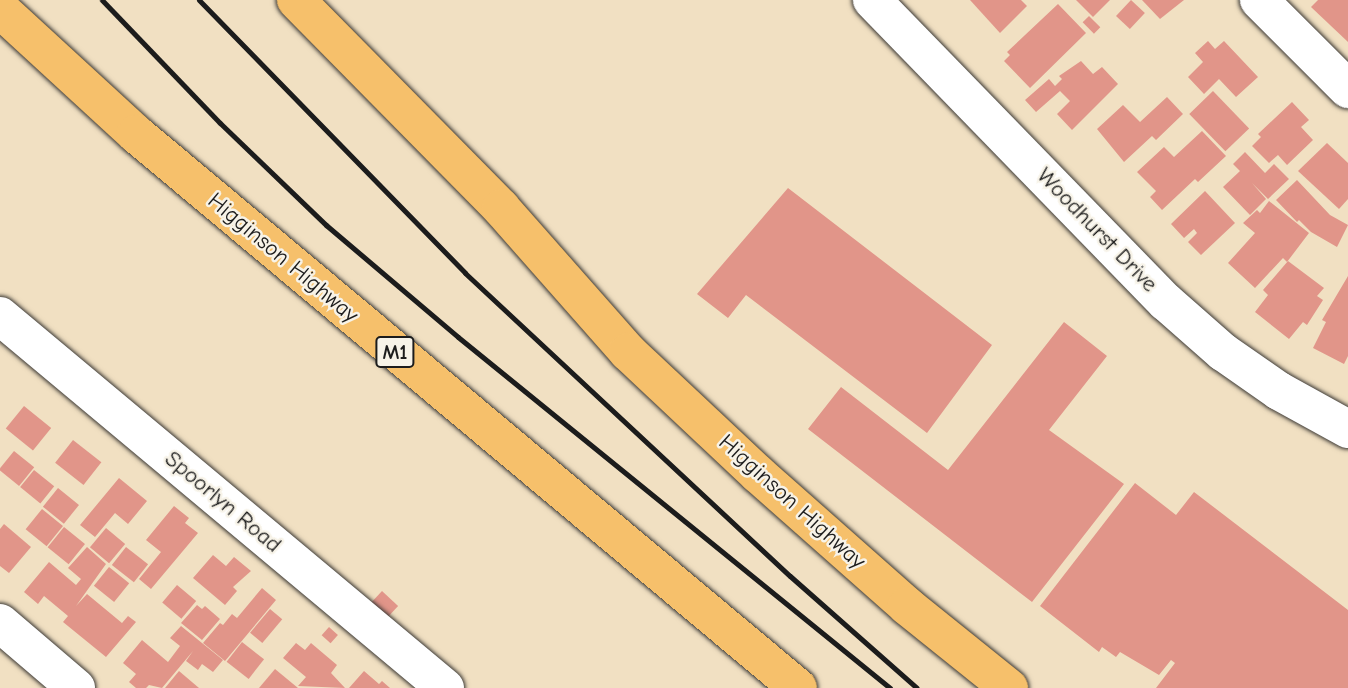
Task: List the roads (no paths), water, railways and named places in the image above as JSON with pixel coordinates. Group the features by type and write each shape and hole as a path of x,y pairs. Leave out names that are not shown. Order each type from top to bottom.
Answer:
{"highway":[{"name":"Higginson Highway","path":"296,0 501,208 628,352 907,606 1009,688"},
{"path":"331,0 501,208"},
{"name":"Higginson Highway","path":"0,9 136,134 797,688"},
{"path":"0,24 136,134"}],"street":[{"name":"Woodhurst Drive","path":"872,0 1166,302 1223,352 1279,391 1348,429"},
{"path":"1259,0 1348,89"},
{"name":"Spoorlyn Road","path":"0,316 445,688"},
{"path":"0,623 76,688"}],"railway":[{"path":"102,0 220,123 326,225 458,337 890,688"},
{"path":"199,0 465,273 790,576 917,688"}]}
